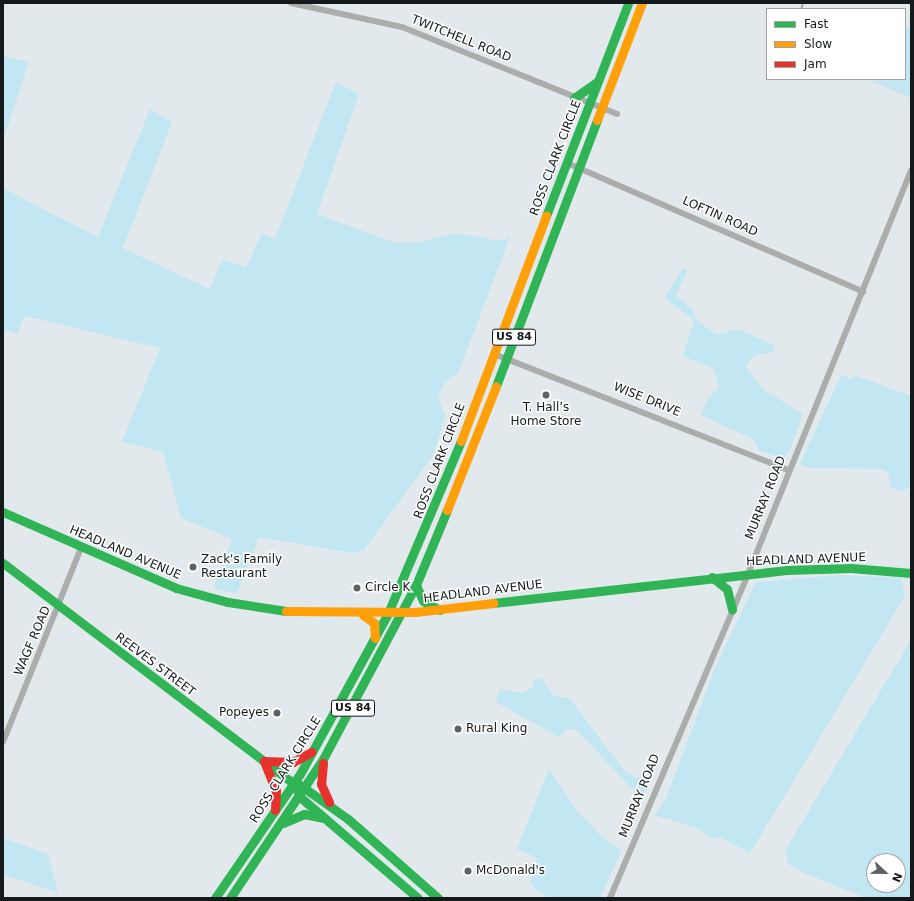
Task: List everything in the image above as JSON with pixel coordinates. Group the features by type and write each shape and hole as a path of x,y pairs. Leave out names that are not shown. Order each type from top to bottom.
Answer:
{"main road":[{"name":"ROSS CLARK CIRCLE","path":"215,898 294,784 375,640 388,613 437,502 628,3"},
{"name":"ROSS CLARK CIRCLE","path":"230,898 282,823 323,759 416,584 506,358 642,3"},
{"path":"574,98 598,80"},
{"name":"HEADLAND AVENUE","path":"3,512 157,581 217,600 292,612 363,615 440,610 748,574 851,568 911,573"},
{"name":"REEVES STREET","path":"3,563 294,784 300,796 331,821 418,898"},
{"path":"712,578 727,589 732,609"},
{"path":"416,584 423,601 440,610"},
{"path":"363,615 374,623 375,640"},
{"path":"275,812 276,791 264,761 293,762 315,749"},
{"path":"323,759 321,784 330,805"},
{"name":"REEVES STREET","path":"294,784 306,786 438,898"},
{"path":"282,823 304,814 331,821"}],"street":[{"name":"TWITCHELL ROAD","path":"292,3 402,27 574,98 617,114"},
{"name":"LOFTIN ROAD","path":"567,163 863,292"},
{"name":"MURRAY ROAD","path":"611,898 748,574 789,470 908,186 911,171"},
{"name":"WISE DRIVE","path":"494,354 789,470"},
{"name":"WAGF ROAD","path":"3,742 60,607 81,548"}],"shaded area":[{"path":"906,26 911,29 911,98 871,81 906,80"},
{"path":"3,56 29,62 3,141"},
{"path":"336,82 359,94 317,214 393,242 416,243 455,233 501,241 510,237 458,373 445,382 438,397 445,416 434,454 364,550 353,553 259,537 237,593 213,589 232,539 181,518 163,452 122,442 160,348 24,316 17,334 3,329 3,188 98,237 150,109 172,122 123,248 209,289 223,259 246,268 262,233 275,239"},
{"path":"683,268 687,271 676,296 693,310 696,320 717,335 739,329 773,345 774,352 755,355 745,366 764,390 803,414 789,452 784,458 759,451 753,439 701,415 707,400 719,387 714,369 683,356 693,324 692,318 667,300 666,294"},
{"path":"841,375 852,379 854,375 911,396 911,484 904,491 890,488 889,474 882,469 810,468 800,464"},
{"path":"840,575 901,578 905,596 750,853 720,837 713,839 695,827 654,815 666,799 715,668 756,582"},
{"path":"911,640 911,898 866,898 802,872 788,864 786,849"},
{"path":"541,678 554,696 568,698 573,703 624,770 636,778 650,778 642,800 577,730 568,729 559,737 496,702 500,689 523,693 534,686 534,679"},
{"path":"549,769 578,812 605,840 622,850 600,898 552,898 535,890 530,882 537,858 517,849"},
{"path":"3,838 48,854 58,893 3,874"}],"railway":[{"path":"801,8 803,3"}],"traffic: fast":[{"path":"546,216 628,3"},
{"path":"574,98 597,82"},
{"path":"496,386 597,120"},
{"path":"215,898 300,774 388,613 461,441"},
{"path":"230,898 323,759 416,585 447,510"},
{"path":"3,512 176,588 228,602 286,611"},
{"path":"3,563 294,784"},
{"path":"493,603 786,570 851,568 911,573"},
{"path":"712,577 727,589 732,609"},
{"path":"416,585 423,601 440,610"},
{"path":"300,785 348,819 438,898"},
{"path":"297,790 300,797 418,898"},
{"path":"283,823 304,814 323,818"}],"traffic: slow":[{"path":"597,120 642,3"},
{"path":"461,441 546,216"},
{"path":"447,510 496,386"},
{"path":"286,611 415,612 493,603"},
{"path":"363,615 374,623 375,638"}],"traffic: jam":[{"path":"275,810 276,791 264,761 293,762 311,752"},
{"path":"323,763 321,784 329,802"}],"place":[{"name":"T. Hall’s Home Store","path":"546,395"},
{"name":"Zack's Family Restaurant","path":"193,567"},
{"name":"Circle K","path":"357,588"},
{"name":"Popeyes","path":"277,713"},
{"name":"Rural King","path":"458,729"},
{"name":"McDonald's","path":"468,871"}]}
